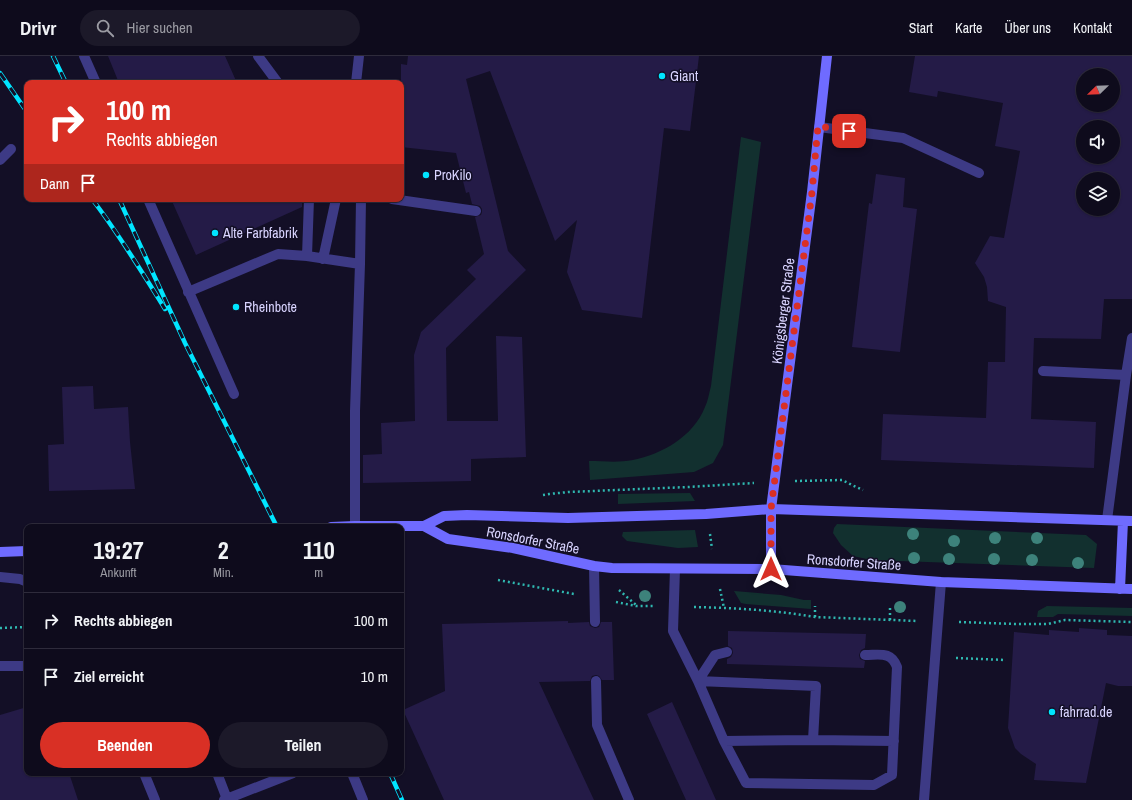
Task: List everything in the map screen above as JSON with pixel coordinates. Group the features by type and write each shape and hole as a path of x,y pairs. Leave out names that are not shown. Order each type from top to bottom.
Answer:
{"main road":[{"name":"Königsberger Straße","path":"771,569 771,509 812,192 818,126 827,56"},
{"name":"Ronsdorfer Straße","path":"404,526 424,526 444,516 468,515 568,518 706,514 771,509 1128,521 1120,589"},
{"name":"Ronsdorfer Straße","path":"424,526 448,539 513,548 594,566 612,568 771,569 941,582 1132,589"},
{"path":"0,552 24,551"}],"street":[{"path":"84,56 95,80"},
{"path":"258,56 276,80"},
{"path":"356,80 359,56"},
{"path":"818,126 903,138 979,173"},
{"path":"0,160 11,149"},
{"path":"404,201 476,211"},
{"path":"149,202 234,394"},
{"path":"307,256 309,202"},
{"path":"323,259 335,202"},
{"path":"355,524 355,411 361,202"},
{"path":"188,292 278,254 307,256 360,264"},
{"path":"1107,520 1132,338"},
{"path":"1043,371 1126,375"},
{"path":"594,566 595,622"},
{"path":"675,569 674,630 724,741 746,784 874,785 892,775 897,668 895,661 888,655 865,655"},
{"path":"0,577 24,581"},
{"path":"924,800 941,582"},
{"path":"698,681 715,655 727,652"},
{"path":"0,666 23,666"},
{"path":"596,681 597,726 629,800"},
{"path":"698,681 816,686 813,740"},
{"path":"724,741 894,741"},
{"path":"145,776 155,800"},
{"path":"219,776 225,799 285,776"},
{"path":"353,776 363,800"}],"path":[{"path":"702,486 842,480 868,492"},
{"path":"498,580 636,606"},
{"path":"815,606 815,617"},
{"path":"890,607 890,620"},
{"path":"0,628 24,628"},
{"path":"935,657 1006,660"}],"green space":[{"path":"741,137 761,142 723,445 713,463 694,472 590,480 589,461 627,461 644,457 665,449 685,435 693,427 700,418 706,405 711,386"},
{"path":"690,493 695,501 618,504 618,494"},
{"path":"837,524 1086,535 1097,544 1094,568 871,560 853,556 841,545 833,533"},
{"path":"695,530 698,547 678,548 627,541 622,536 623,532"},
{"path":"734,591 781,595 811,600 811,609 741,603"},
{"path":"1047,606 1132,608 1132,616 1058,614 1053,617 1037,617 1038,611"}],"building":[{"path":"108,56 225,56 236,80 118,80"},
{"path":"408,56 699,56 690,131 664,128 642,318 582,310 567,272 577,220 555,241 490,71 466,79 508,251 526,270 446,348 447,421 498,421 496,336 522,337 526,457 471,459 471,481 363,483 363,455 382,454 381,423 415,421 414,355 421,332 476,279 467,270 484,254 475,217 481,215 482,209 480,206 472,204 469,192 466,193 456,153 404,147 404,80 401,80 401,64 407,65"},
{"path":"915,56 1132,56 1132,299 1104,299 1101,339 1034,338 1031,419 1096,422 1094,468 881,460 883,414 986,418 988,362 1005,362 1006,307 988,301 987,287 984,277 975,263 990,236 1004,238 1020,151 995,146 1003,103 938,91 937,97 909,92"},
{"path":"876,174 905,178 903,207 917,209 900,352 852,347 869,203 872,204"},
{"name":"Alte Farbfabrik","path":"172,202 302,202 302,207 196,255"},
{"path":"93,386 94,409 128,407 135,489 49,491 48,445 64,444 62,387"},
{"path":"568,621 568,623 589,622 590,626 595,628 599,627 601,622 612,622 614,680 602,680 596,675 592,676 590,681 539,682 594,800 444,800 404,712 404,710 445,691 442,624"},
{"path":"1079,628 1107,630 1107,635 1132,636 1132,686 1118,686 1106,683 1086,783 1034,780 1036,764 1015,748 1008,728 1014,632 1049,635 1049,630 1079,632"},
{"path":"728,631 866,634 865,648 861,650 859,655 860,659 865,661 864,668 727,664 727,659 731,657 733,653 732,648 728,646"},
{"path":"672,702 716,800 686,800 647,714"},
{"path":"24,708 24,776 70,776 78,800 0,800 0,715"}],"railway":[{"path":"53,56 65,80"},
{"path":"0,73 24,108"},
{"path":"94,202 121,239 165,309"},
{"path":"120,202 185,343 276,524"},
{"path":"391,776 402,800"}],"place":[{"name":"Giant","path":"662,76"},
{"name":"ProKilo","path":"426,175"},
{"name":"Alte Farbfabrik","path":"215,233"},
{"name":"Rheinbote","path":"236,307"},
{"name":"fahrrad.de","path":"1052,712"}],"route":[{"path":"771,569 771,509 812,192 818,126 849,131"}]}
